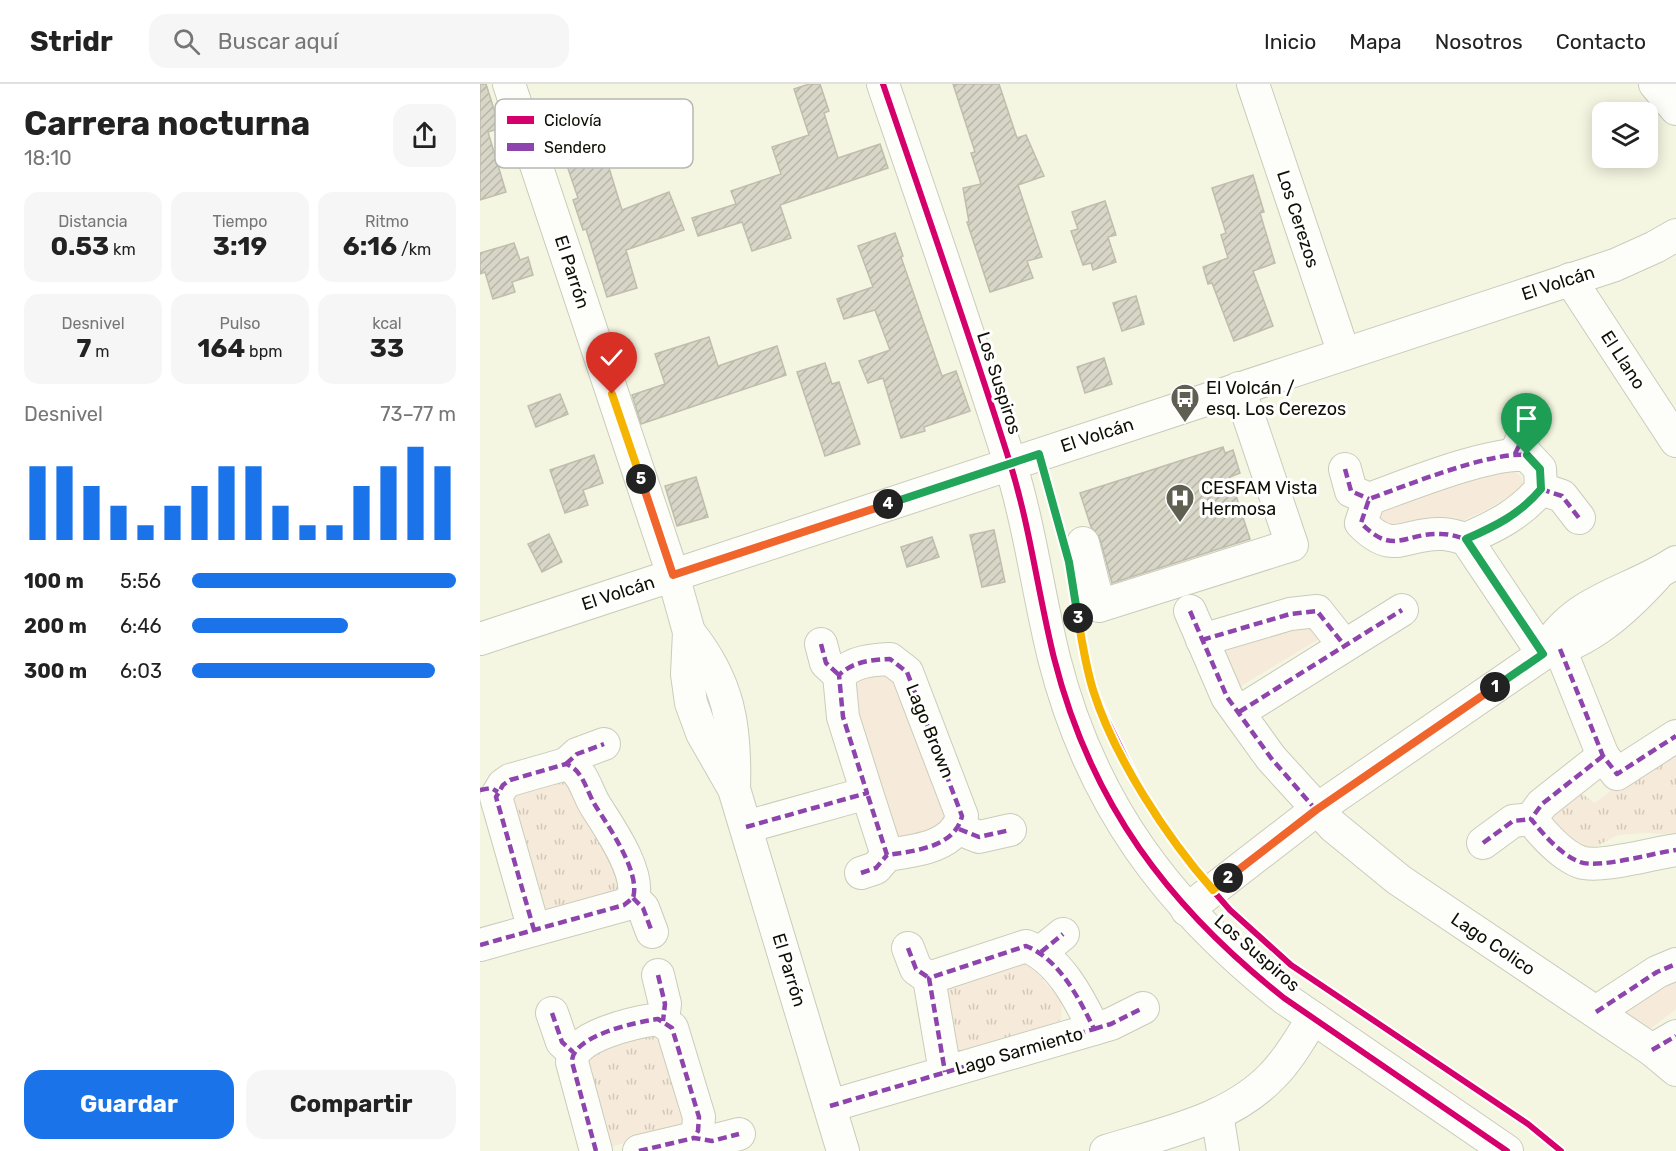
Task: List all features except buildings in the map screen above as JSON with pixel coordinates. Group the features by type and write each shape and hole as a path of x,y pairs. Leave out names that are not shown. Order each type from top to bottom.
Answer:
{"street":[{"name":"El Parrón","path":"509,84 514,99"},
{"name":"Los Suspiros","path":"883,84 1010,464 1032,545 1054,658 1080,739 1126,830 1164,884 1186,910 1257,977 1507,1151"},
{"name":"Los Cerezos","path":"1253,84 1344,354"},
{"path":"1654,84 1676,109"},
{"name":"El Parrón","path":"537,168 673,575 689,632 687,674 692,703 702,733 734,789 843,1151"},
{"name":"El Volcán","path":"480,639 1570,279 1635,257 1676,235"},
{"name":"El Llano","path":"1570,279 1676,441"},
{"path":"1083,543 1099,606 1292,545 1239,388"},
{"path":"1515,454 1524,435 1520,415"},
{"path":"1345,469 1351,491 1369,499 1451,470 1515,454 1527,455 1540,469 1541,489 1528,505 1508,520 1466,539 1442,534 1397,541 1376,539 1361,523 1369,499"},
{"path":"1541,489 1562,496 1579,518"},
{"path":"1466,539 1551,651 1603,756 1617,774 1676,736"},
{"path":"1551,651 1552,636 1577,614 1613,592 1666,569"},
{"path":"1239,712 1402,610"},
{"name":"Lago Colico","path":"1190,611 1227,697 1271,758 1316,810 1399,880 1596,1012 1664,1043 1676,1070"},
{"path":"1202,640 1290,614 1317,611 1344,645"},
{"path":"820,644 826,663 839,675 843,717 887,855"},
{"path":"1186,910 1316,810 1551,651"},
{"name":"Lago Brown","path":"839,675 847,668 863,661 890,659 907,672 947,771 962,816 959,829"},
{"path":"534,930 497,803 489,791 510,780 566,764 577,754 604,744"},
{"path":"1483,843 1513,821 1531,819 1542,804 1603,756"},
{"path":"480,945 624,905 633,898 634,889 620,843 594,803 578,772 566,764"},
{"path":"746,826 867,793"},
{"path":"1531,819 1544,835 1578,861 1595,865 1676,850"},
{"path":"861,873 876,868 887,855 943,842 959,829 979,837 1010,830"},
{"path":"633,898 643,908 652,932"},
{"name":"Lago Sarmiento","path":"929,978 1026,946 1052,943 1094,1029"},
{"name":"Lago Sarmiento","path":"908,948 916,969 929,978 945,1072"},
{"path":"1596,1012 1657,972 1676,964"},
{"path":"658,975 666,1004 663,1021"},
{"name":"Lago Sarmiento","path":"830,1106 1111,1024 1143,1008"},
{"path":"552,1013 562,1042 573,1052"},
{"path":"1106,1151 1217,1114 1246,1100 1275,1074 1313,1018"},
{"path":"596,1151 572,1062 573,1052 586,1040 651,1020 663,1021 672,1028 699,1117 698,1131 694,1138"},
{"path":"1217,1114 1223,1151"},
{"path":"639,1151 694,1138 712,1141 739,1134"}],"green space":[{"path":"1508,465 1521,477 1524,487 1486,510 1464,520 1423,519 1384,525 1371,513"},
{"path":"1313,620 1324,636 1231,692 1211,649"},
{"path":"890,671 948,821 920,836 897,838 889,836 848,687 854,675"},
{"path":"1676,745 1676,835 1648,833 1618,835 1583,853 1541,815 1575,788 1594,803"},
{"path":"569,770 574,801 613,855 628,898 543,923 503,790"},
{"path":"1022,956 1062,1002 1061,1019 1048,1032 954,1056 939,984"},
{"path":"1676,973 1676,1009 1645,1033 1614,1013"},
{"path":"660,1021 694,1126 605,1148 577,1044"}],"marked path":[{"path":"1515,454 1524,435 1520,415"},
{"path":"1466,539 1507,518 1525,506 1541,489 1540,469 1527,455 1492,458 1425,478 1369,499 1361,523 1372,533 1391,541 1429,534 1451,535 1466,539 1543,654"},
{"path":"1345,469 1351,491 1369,499"},
{"path":"1541,489 1562,496 1579,518"},
{"path":"1239,712 1402,610"},
{"path":"1190,611 1227,697 1271,758 1316,810"},
{"path":"1202,640 1290,614 1317,611 1344,645"},
{"path":"821,644 826,663 839,675"},
{"path":"1560,649 1603,756 1617,774 1676,736"},
{"path":"746,827 867,793 843,717 839,675 857,664 890,659 907,672 962,816 958,826 943,841 910,852 887,855 867,793"},
{"path":"566,764 577,754 604,744"},
{"path":"1603,756 1542,804 1531,819 1559,849 1573,859 1589,864 1613,862 1676,850"},
{"path":"480,945 624,905 633,898 632,875 622,850 580,776 566,764 510,780 503,785 496,797 534,930"},
{"path":"480,790 491,788 498,792"},
{"path":"1483,843 1513,821 1531,819"},
{"path":"959,829 979,837 1010,830"},
{"path":"861,873 876,868 887,855"},
{"path":"633,898 643,908 652,932"},
{"path":"1041,952 1063,934"},
{"path":"830,1106 1094,1029 1075,993 1058,970 1038,952 1026,946 929,978 945,1072"},
{"path":"908,948 916,969 929,978"},
{"path":"1596,1012 1657,972 1676,964"},
{"path":"658,975 665,1004 663,1021"},
{"path":"1094,1029 1111,1024 1143,1008"},
{"path":"552,1013 562,1042 573,1052"},
{"path":"596,1151 572,1062 575,1053 582,1045 606,1032 658,1019 672,1028 699,1117 698,1131 694,1138"},
{"path":"1652,1050 1676,1036"},
{"path":"639,1151 694,1138 712,1141 739,1134"}],"cycle path":[{"path":"883,84 964,320 1010,463 1023,511 1048,634 1070,711 1089,760 1112,805 1139,848 1170,888 1204,927 1242,963 1284,998 1507,1151"},
{"path":"1039,454 1069,562 1084,658 1094,693 1142,792 1188,862 1230,910 1291,965 1528,1124 1561,1151"}],"place":[{"name":"El Volcán / esq. Los Cerezos","path":"1185,424"},
{"name":"CESFAM Vista Hermosa","path":"1180,524"}],"route":[{"path":"612,394 673,575 1039,454 1069,562 1084,658 1094,693 1117,745 1142,792 1188,862 1213,890 1316,810 1543,654 1466,539 1508,520 1528,505 1541,489 1540,469 1527,455"}]}
